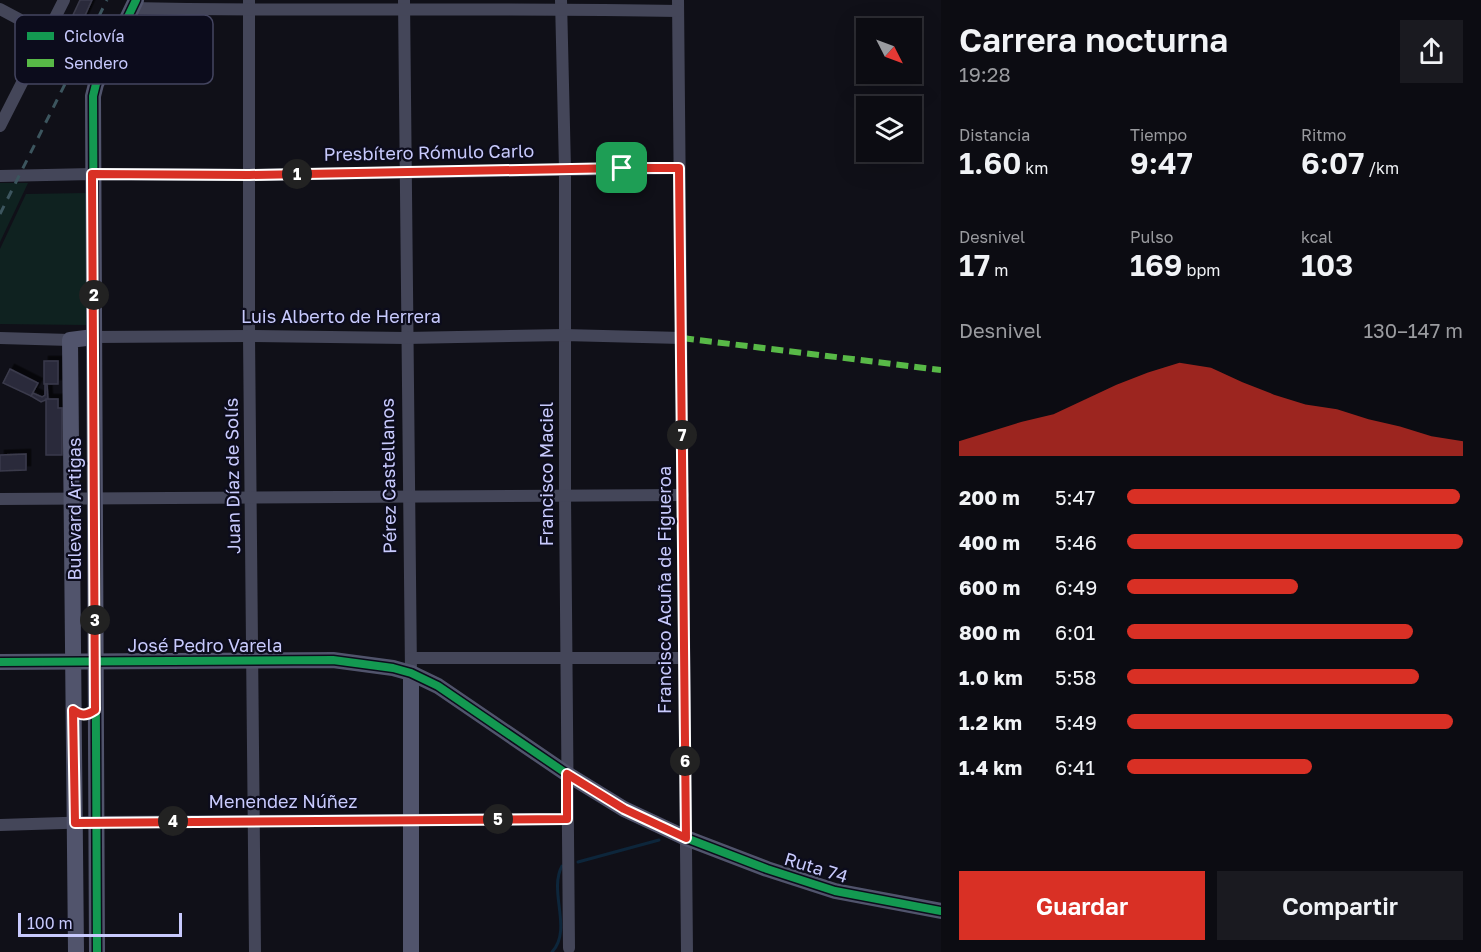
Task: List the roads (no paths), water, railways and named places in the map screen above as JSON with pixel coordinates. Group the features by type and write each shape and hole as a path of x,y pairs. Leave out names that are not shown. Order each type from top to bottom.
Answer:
{"street":[{"path":"57,15 64,0"},
{"path":"134,4 678,6"},
{"name":"Francisco Maciel","path":"561,4 565,169 564,335 569,948"},
{"name":"Juan Díaz de Solís","path":"249,5 249,336 255,952"},
{"name":"Pérez Castellanos","path":"404,5 411,666 411,952"},
{"name":"Francisco Acuña de Figueroa","path":"678,6 687,952"},
{"path":"0,9 15,17"},
{"path":"0,126 22,84"},
{"name":"Bulevard Artigas","path":"97,84 94,90 92,174 97,952"},
{"name":"Presbítero Rómulo Carlo","path":"0,176 249,175 679,168"},
{"name":"Luis Alberto de Herrera","path":"0,338 70,340 94,337 406,338 564,335 682,338"},
{"name":"Bulevard Artigas","path":"70,340 76,952"},
{"path":"0,499 683,495"},
{"path":"73,618 79,613 88,613 95,619"},
{"path":"411,666 566,659 684,658"},
{"name":"José Pedro Varela","path":"0,662 333,660 411,666 567,774"},
{"path":"73,710 79,715 88,715 95,710"},
{"name":"Ruta 74","path":"567,774 624,809 686,838 767,869 835,891 941,911"},
{"name":"Menendez Núñez","path":"0,825 255,820 567,819"}],"waterway":[{"path":"578,862 659,840"},
{"path":"552,952 558,943 560,933 557,887 562,866"}],"railway":[{"path":"100,15 107,0"},
{"path":"0,214 65,84"}]}
